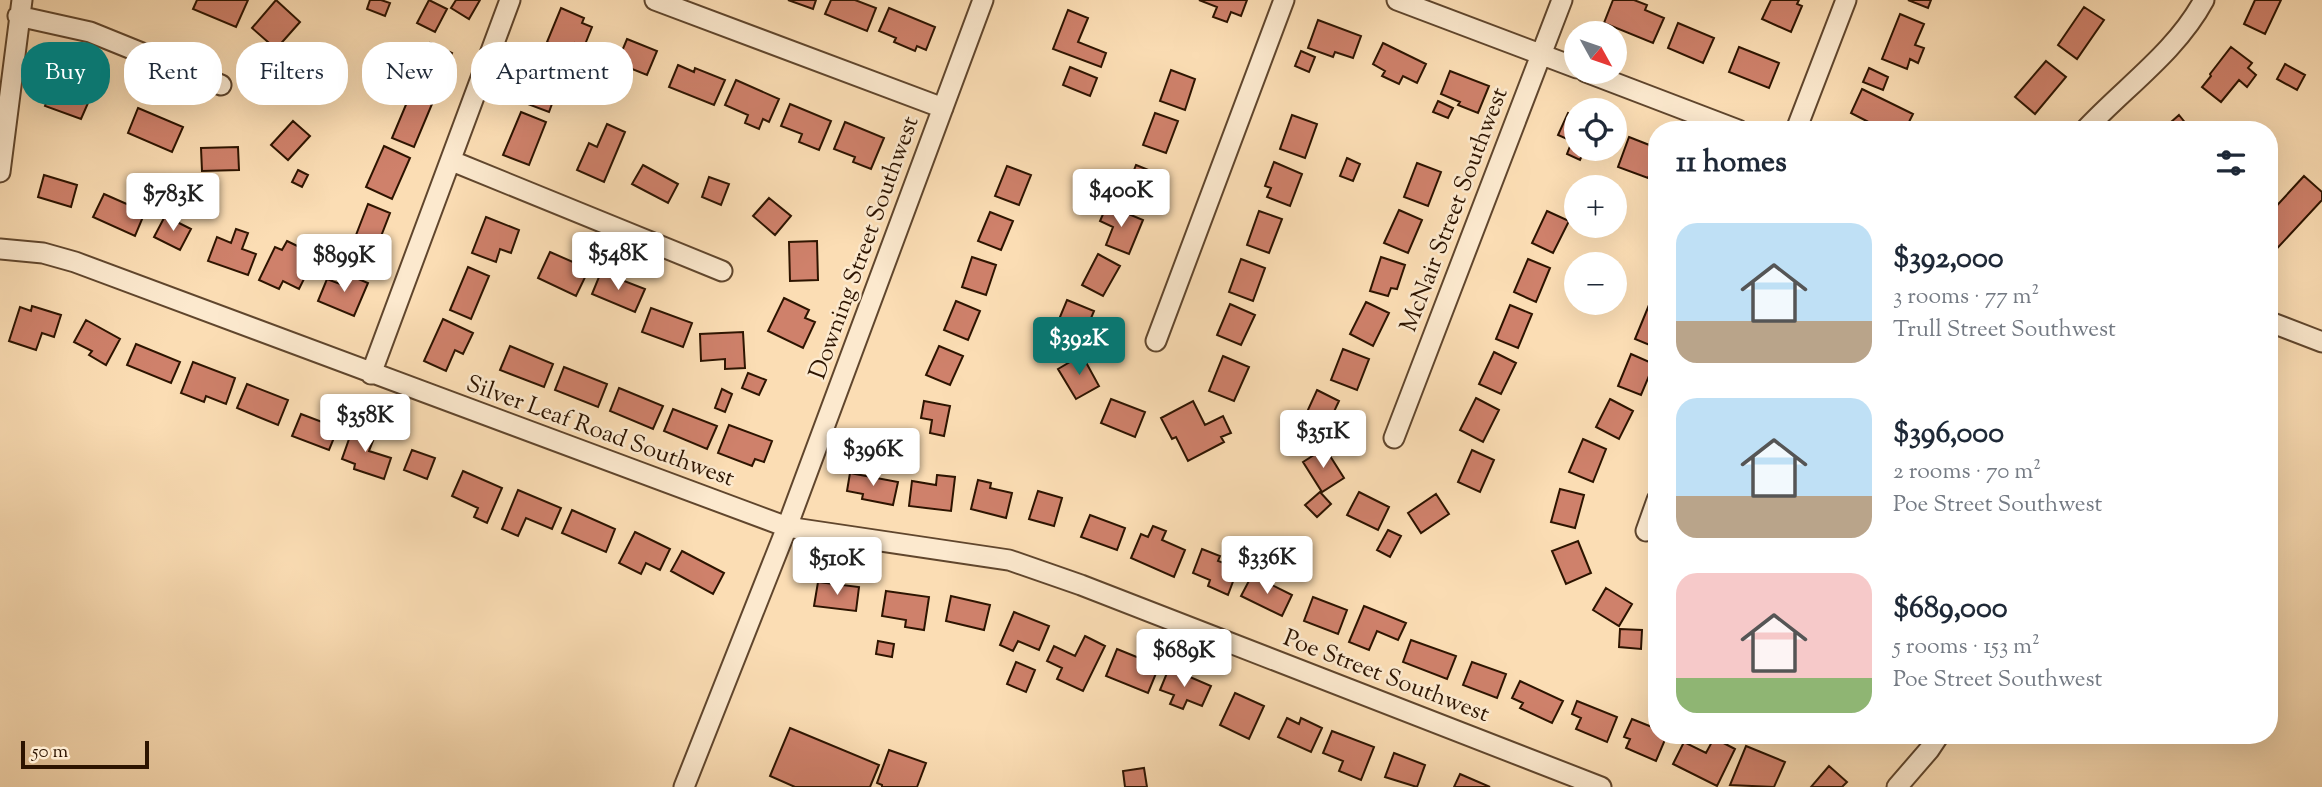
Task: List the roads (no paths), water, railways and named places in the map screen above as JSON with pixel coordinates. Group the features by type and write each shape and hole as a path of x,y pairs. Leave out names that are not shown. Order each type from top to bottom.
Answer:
{"street":[{"path":"371,374 510,0"},
{"path":"655,0 943,108"},
{"name":"Downing Street Southwest","path":"684,787 787,527 983,0"},
{"path":"1156,341 1284,0"},
{"path":"1397,0 1564,63"},
{"name":"McNair Street Southwest","path":"1394,438 1562,0"},
{"path":"1799,121 1846,0"},
{"path":"2094,121 2170,47 2204,0"},
{"path":"0,172 20,8 124,46"},
{"path":"1617,84 1714,121"},
{"path":"452,161 722,271"},
{"name":"Silver Leaf Road Southwest","path":"0,249 43,253 75,262 787,527"},
{"path":"2278,325 2322,342"},
{"path":"1646,531 1648,525"},
{"name":"Poe Street Southwest","path":"787,527 1009,560 1081,585 1601,787"},
{"path":"1898,787 1933,744"}]}
